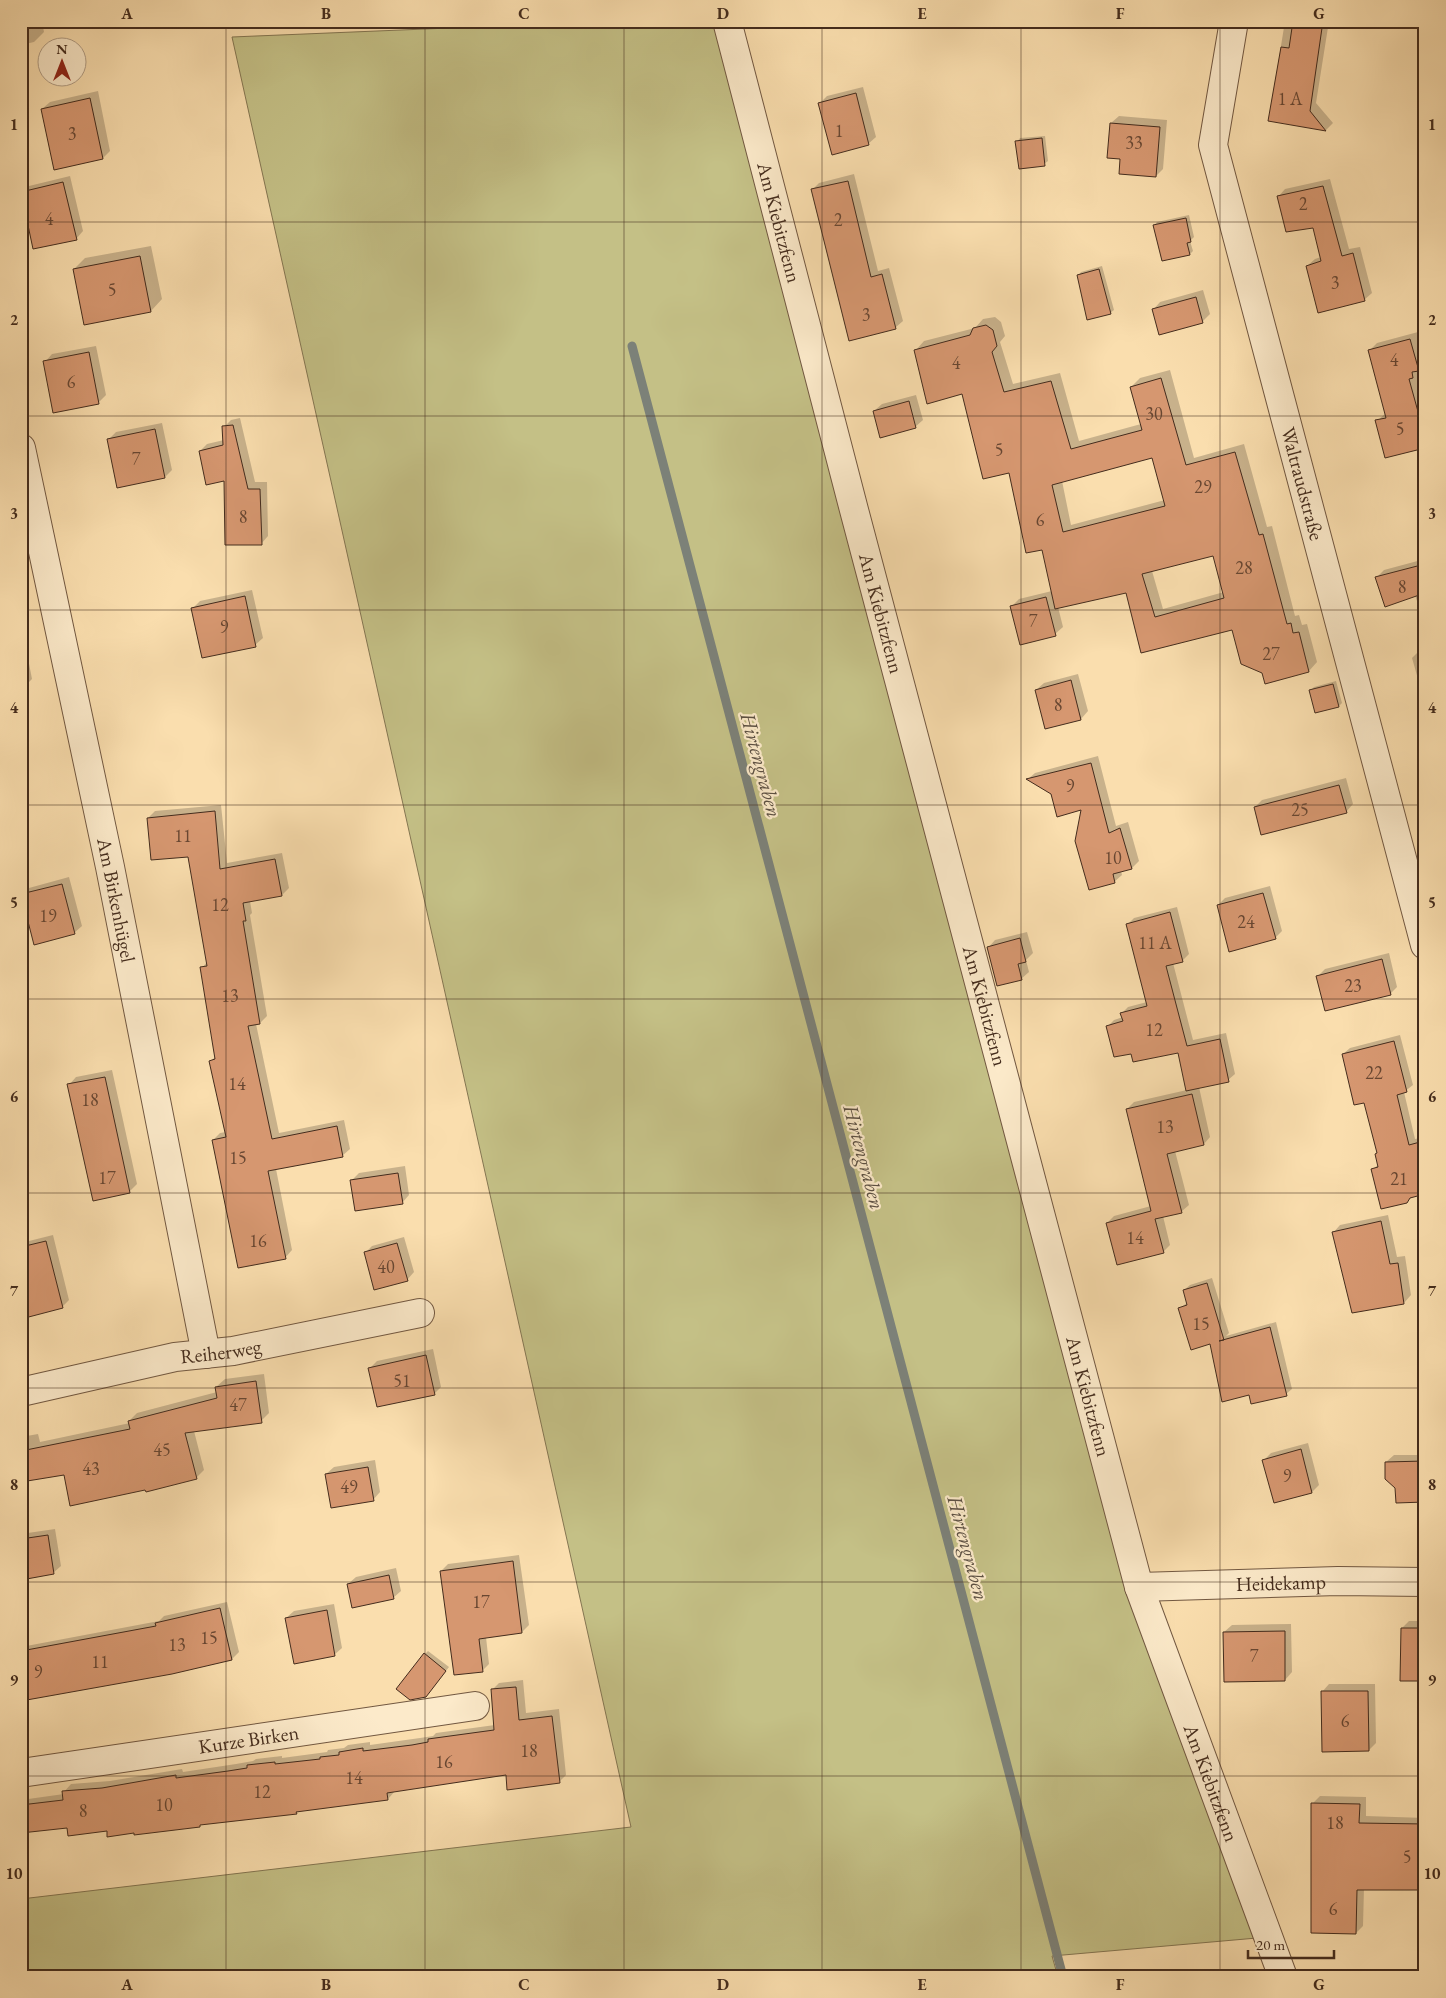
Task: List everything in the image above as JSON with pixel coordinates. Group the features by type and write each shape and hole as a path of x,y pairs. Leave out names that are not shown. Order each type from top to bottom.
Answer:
{"street":[{"name":"Am Kiebitzfenn","path":"728,21 854,510 1139,1587 1283,1977"},
{"name":"Waltraudstraße","path":"1234,21 1213,144 1425,945"},
{"name":"Am Birkenhügel","path":"21,448 29,529 110,867 206,1354"},
{"name":"Reiherweg","path":"21,1392 175,1357 233,1351 420,1312"},
{"name":"Heidekamp","path":"1139,1587 1338,1581 1425,1582"},
{"name":"Kurze Birken","path":"21,1773 475,1706"}],"shaded area":[{"path":"619,21 719,21 1131,1592 1257,1938 1052,1956 1058,1977 21,1977 21,1899 631,1827 232,37"}],"building":[{"path":"1293,21 1323,21 1310,111 1326,131 1268,121 1281,47 1289,48"},
{"path":"856,93 869,145 832,155 818,103"},
{"path":"90,98 103,159 54,170 41,109"},
{"path":"1110,123 1160,127 1156,177 1119,174 1120,159 1107,158"},
{"path":"1042,138 1045,166 1019,169 1015,141"},
{"path":"848,181 871,277 882,274 896,329 849,341 811,189"},
{"path":"63,182 77,240 33,249 21,192"},
{"path":"1323,186 1342,256 1353,253 1365,301 1318,313 1306,266 1321,261 1313,228 1286,232 1277,196"},
{"path":"1186,218 1191,242 1187,243 1190,255 1162,261 1153,225"},
{"path":"140,256 151,312 84,325 73,269"},
{"path":"1099,269 1111,314 1087,320 1077,275"},
{"path":"1196,297 1203,323 1159,335 1152,309"},
{"path":"986,325 993,330 997,346 992,352 1004,392 1051,381 1071,449 1142,430 1130,387 1161,378 1186,465 1235,452 1259,535 1263,534 1287,624 1291,623 1293,633 1299,632 1309,672 1265,684 1262,673 1241,664 1232,630 1141,653 1126,593 1055,609 1042,550 1026,553 1009,473 983,479 962,394 927,404 914,350 970,335 973,328","holes":["1152,458 1165,506 1063,532 1052,485","1213,556 1224,598 1155,617 1142,574"]},
{"path":"1410,339 1419,371 1412,372 1413,378 1409,379 1425,437 1425,448 1385,458 1375,420 1386,418 1368,350"},
{"path":"89,352 99,404 53,413 43,361"},
{"path":"909,401 916,428 880,438 873,411"},
{"path":"233,425 248,489 260,489 262,545 225,545 224,481 206,485 199,451 223,445 222,426"},
{"path":"155,429 165,478 117,488 107,439"},
{"path":"1425,564 1425,593 1385,607 1375,577"},
{"path":"245,596 256,647 202,658 191,608"},
{"path":"1046,597 1056,636 1020,645 1010,606"},
{"path":"1071,680 1081,720 1045,729 1035,690"},
{"path":"1333,684 1339,707 1315,713 1309,690"},
{"path":"1091,763 1109,833 1120,828 1132,869 1113,874 1115,883 1089,890 1075,841 1081,810 1057,817 1051,794 1026,779"},
{"path":"1339,785 1347,813 1261,835 1254,807"},
{"path":"215,811 220,869 275,859 282,896 243,903 246,921 243,921 260,1024 248,1026 272,1139 337,1126 343,1157 268,1171 286,1259 238,1268 212,1140 226,1137 209,1061 215,1059 200,967 207,966 188,857 151,860 147,818"},
{"path":"62,884 75,934 34,945 21,894"},
{"path":"1263,893 1276,939 1229,952 1217,905"},
{"path":"1170,912 1183,962 1166,966 1187,1046 1220,1039 1229,1082 1186,1091 1178,1053 1133,1062 1131,1054 1114,1057 1106,1026 1123,1021 1120,1013 1147,1006 1126,924"},
{"path":"1020,938 1026,962 1018,964 1022,980 997,986 987,947"},
{"path":"1382,959 1391,995 1325,1011 1316,976"},
{"path":"1394,1041 1407,1092 1397,1095 1409,1145 1420,1142 1425,1160 1425,1194 1410,1198 1407,1203 1381,1209 1371,1169 1378,1167 1375,1154 1377,1153 1364,1103 1354,1105 1342,1054"},
{"path":"105,1077 130,1193 93,1201 67,1084"},
{"path":"1192,1094 1204,1145 1167,1154 1182,1213 1155,1219 1164,1253 1117,1265 1106,1223 1151,1211 1126,1109"},
{"path":"398,1173 403,1204 355,1211 350,1180"},
{"path":"1381,1221 1390,1264 1398,1263 1404,1304 1352,1313 1332,1232"},
{"path":"46,1241 63,1308 21,1319 21,1247"},
{"path":"397,1243 408,1281 374,1290 364,1252"},
{"path":"1207,1283 1224,1340 1270,1327 1287,1396 1251,1404 1249,1395 1222,1402 1210,1344 1191,1350 1178,1308 1187,1305 1183,1290"},
{"path":"426,1355 435,1395 377,1407 368,1368"},
{"path":"256,1381 262,1423 185,1433 197,1479 146,1492 145,1490 70,1506 64,1475 21,1482 21,1451 130,1429 128,1421 217,1398 215,1387"},
{"path":"1301,1449 1312,1493 1274,1503 1262,1460"},
{"path":"1425,1461 1425,1502 1396,1503 1395,1488 1385,1479 1385,1462"},
{"path":"368,1467 374,1501 331,1508 325,1474"},
{"path":"48,1535 54,1574 21,1580 21,1539"},
{"path":"513,1561 522,1633 479,1639 483,1672 454,1675 440,1571"},
{"path":"389,1575 394,1599 352,1608 347,1584"},
{"path":"220,1608 232,1660 172,1674 21,1701 21,1651 156,1626 155,1623"},
{"path":"327,1610 335,1656 294,1664 285,1618"},
{"path":"1401,1628 1425,1628 1425,1681 1400,1681"},
{"path":"1285,1631 1285,1681 1224,1682 1223,1632"},
{"path":"424,1653 446,1671 426,1697 410,1700 396,1689"},
{"path":"516,1687 519,1720 552,1716 560,1783 507,1790 506,1775 387,1793 388,1800 134,1835 134,1833 107,1837 107,1831 68,1836 67,1828 21,1833 21,1805 63,1800 62,1791 102,1788 176,1775 176,1778 228,1771 247,1768 247,1765 320,1759 320,1757 339,1755 339,1752 363,1748 363,1751 412,1745 428,1742 428,1739 494,1730 491,1689"},
{"path":"1321,1691 1368,1691 1369,1751 1322,1752"},
{"path":"1311,1803 1360,1804 1359,1823 1425,1824 1425,1890 1357,1890 1356,1934 1311,1933"}],"waterway":[{"name":"Hirtengraben","path":"632,346 1063,1977"}]}
